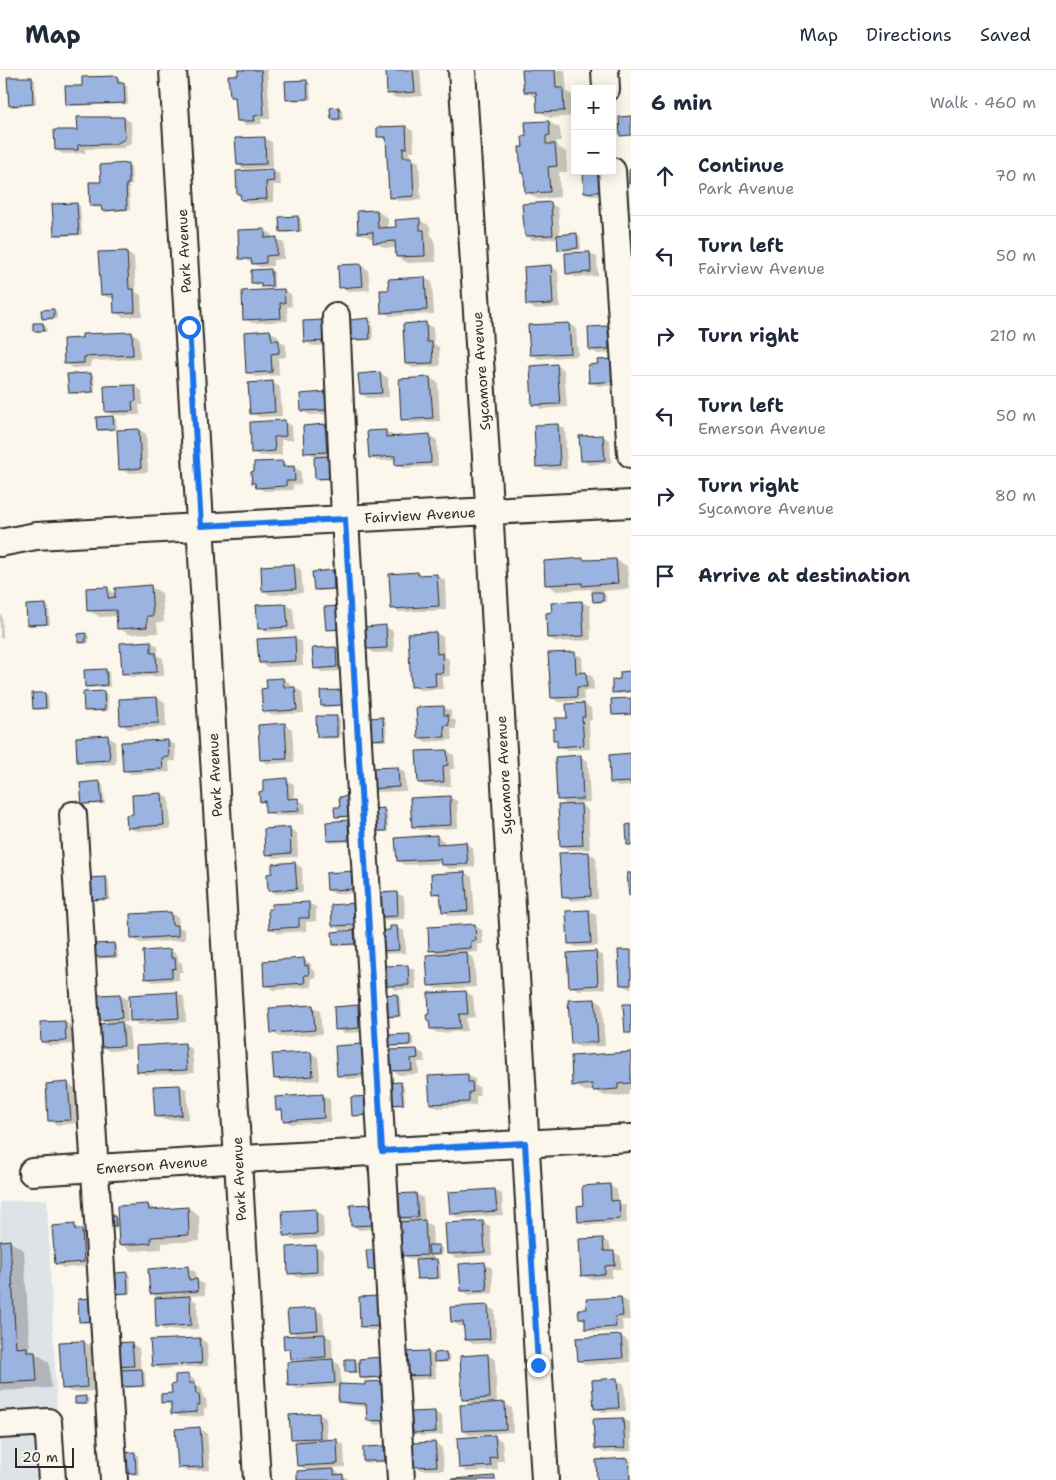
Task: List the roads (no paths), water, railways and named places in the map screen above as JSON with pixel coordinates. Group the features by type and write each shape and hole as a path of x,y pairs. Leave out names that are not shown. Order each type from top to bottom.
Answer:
{"street":[{"name":"Park Avenue","path":"173,70 257,1480"},
{"name":"Sycamore Avenue","path":"462,70 545,1480"},
{"path":"605,70 606,85"},
{"path":"612,175 631,454"},
{"path":"336,316 345,519 400,1480"},
{"name":"Fairview Avenue","path":"0,543 36,536 631,504"},
{"path":"73,815 114,1480"},
{"name":"Emerson Avenue","path":"32,1172 631,1138"},
{"path":"0,1425 48,1422 52,1480"}]}
